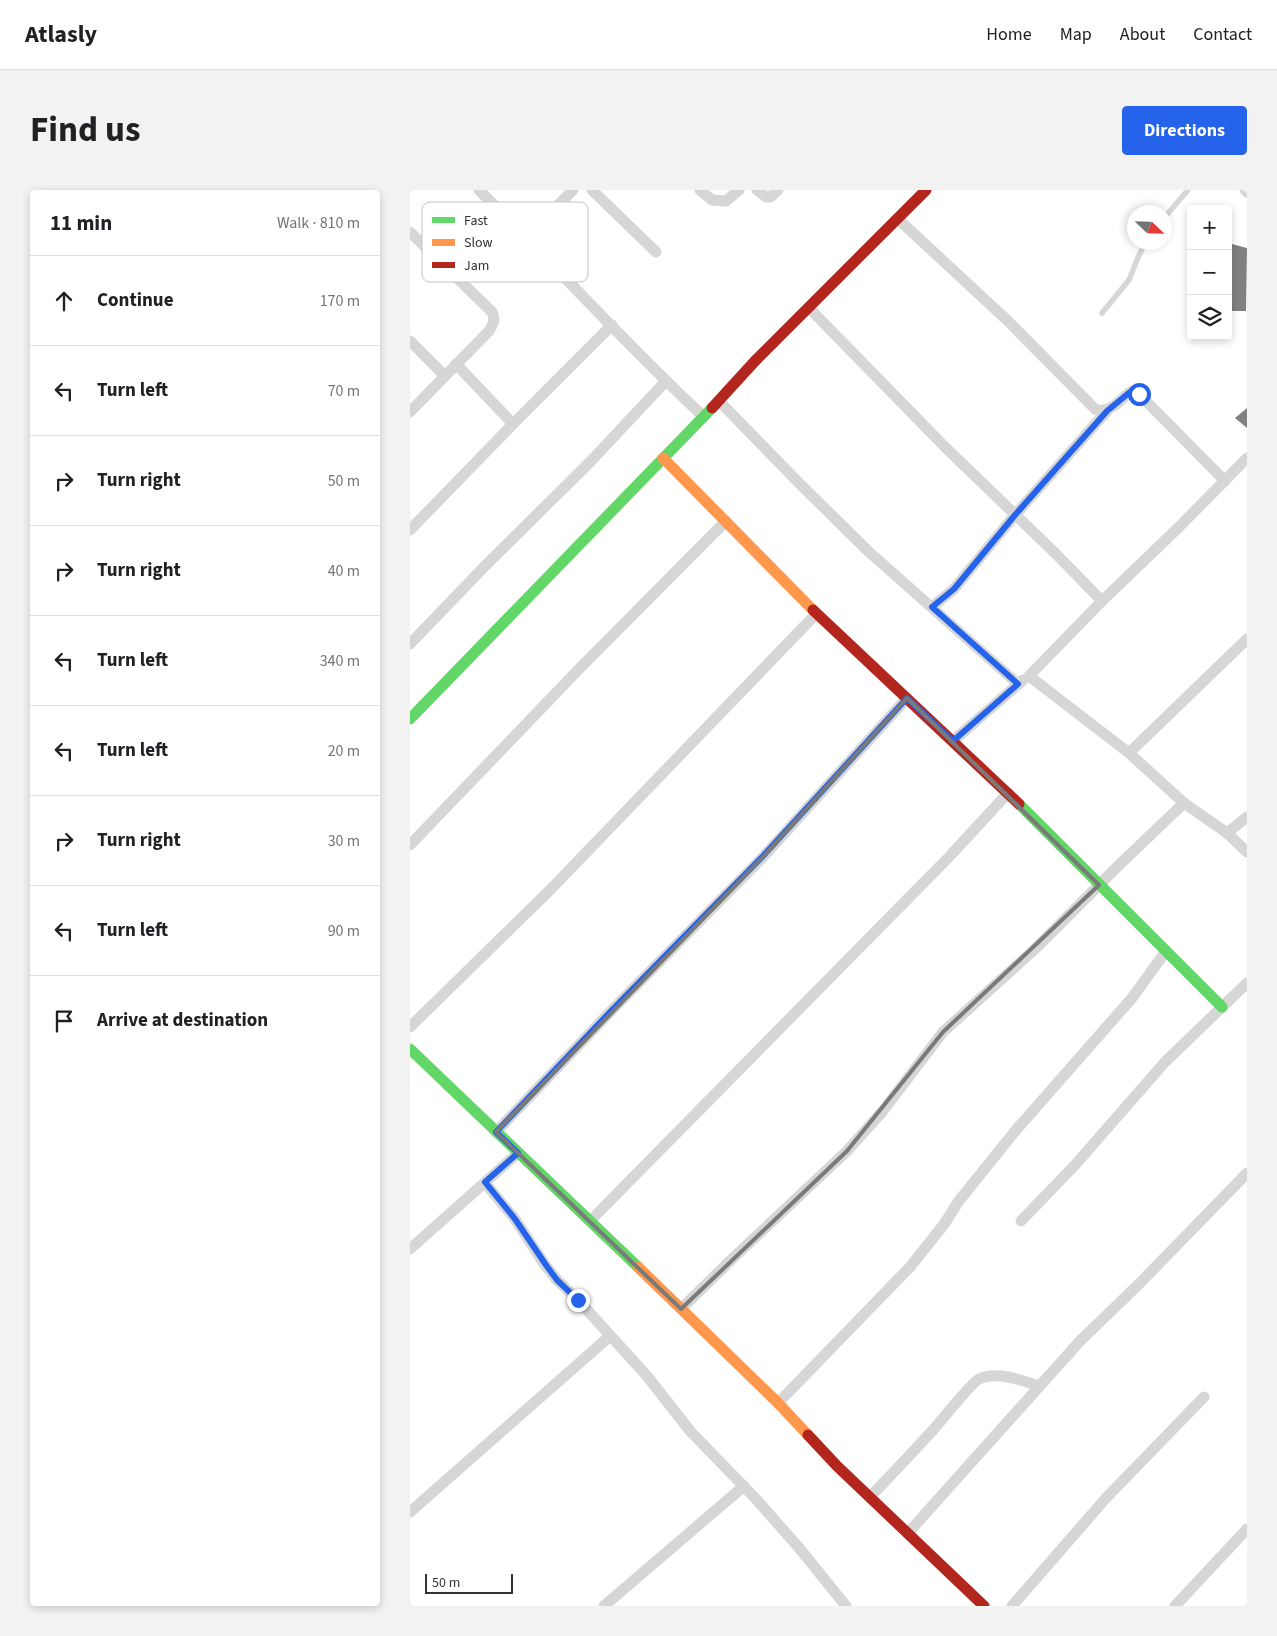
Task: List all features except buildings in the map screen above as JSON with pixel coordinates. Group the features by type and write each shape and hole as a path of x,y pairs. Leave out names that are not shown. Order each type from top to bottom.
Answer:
{"street":[{"path":"479,190 491,202"},
{"path":"562,202 574,190"},
{"path":"592,190 656,252"},
{"path":"700,190 712,200 726,201 739,190"},
{"path":"757,190 766,197 770,197 778,190"},
{"path":"410,719 719,401 755,361 926,190"},
{"path":"898,219 1009,322 1095,409 1101,412 1107,411"},
{"path":"410,232 422,244"},
{"path":"410,412 488,331 494,322 492,312 461,282"},
{"path":"570,282 666,382 704,416"},
{"path":"809,308 946,448 1102,601"},
{"path":"410,530 612,325"},
{"path":"410,341 445,376"},
{"path":"456,364 513,424"},
{"path":"410,644 484,567 591,461 666,382"},
{"path":"932,607 954,589 1015,515 1107,411 1130,392 1139,394 1225,481"},
{"path":"719,401 868,551 1018,684"},
{"path":"664,458 816,614 1008,793 1222,1007"},
{"path":"953,741 1029,676 1247,458"},
{"path":"410,845 545,704 726,522"},
{"path":"410,1027 550,890 816,614"},
{"path":"1129,753 1247,639"},
{"path":"1029,676 1129,753 1184,803 1227,833 1247,852"},
{"path":"496,1132 763,856 907,698"},
{"path":"590,1221 942,865 1008,793"},
{"path":"682,1309 730,1260 847,1151 882,1112 943,1032 1035,949 1099,884 1184,803"},
{"path":"1227,833 1247,817"},
{"path":"778,1403 910,1268 963,1195 1016,1130 1132,998 1166,951"},
{"path":"1021,1221 1075,1165 1165,1062 1247,983"},
{"path":"410,1049 682,1309 778,1403 837,1466 984,1606"},
{"path":"410,1249 518,1153"},
{"path":"908,1533 1080,1341 1158,1265 1247,1173"},
{"path":"485,1182 515,1219 557,1280 578,1300 647,1376 691,1432 744,1486 800,1549 846,1606"},
{"path":"410,1512 610,1336"},
{"path":"870,1497 978,1379 1006,1377 1039,1386"},
{"path":"1012,1606 1106,1498 1204,1397"},
{"path":"604,1606 744,1486"},
{"path":"1175,1606 1247,1529"}],"lane":[{"path":"1172,209 1188,190"},
{"path":"1102,313 1129,280 1142,250"}],"highlighted area":[{"path":"907,698 1099,885 943,1032 847,1151 681,1309 496,1132 763,857"}],"traffic: fast":[{"path":"410,719 712,408"},
{"path":"1019,804 1222,1007"},
{"path":"410,1049 638,1267"}],"traffic: slow":[{"path":"663,458 813,610"},
{"path":"638,1267 778,1403 808,1435"}],"traffic: jam":[{"path":"712,408 755,361 926,190"},
{"path":"813,610 1019,804"},
{"path":"808,1435 837,1466 984,1606"}],"route":[{"path":"578,1300 557,1280 515,1219 485,1182 518,1153 496,1132 763,856 907,698 953,741 1018,684 932,607 954,589 1015,515 1107,411 1130,392 1139,394"}]}
